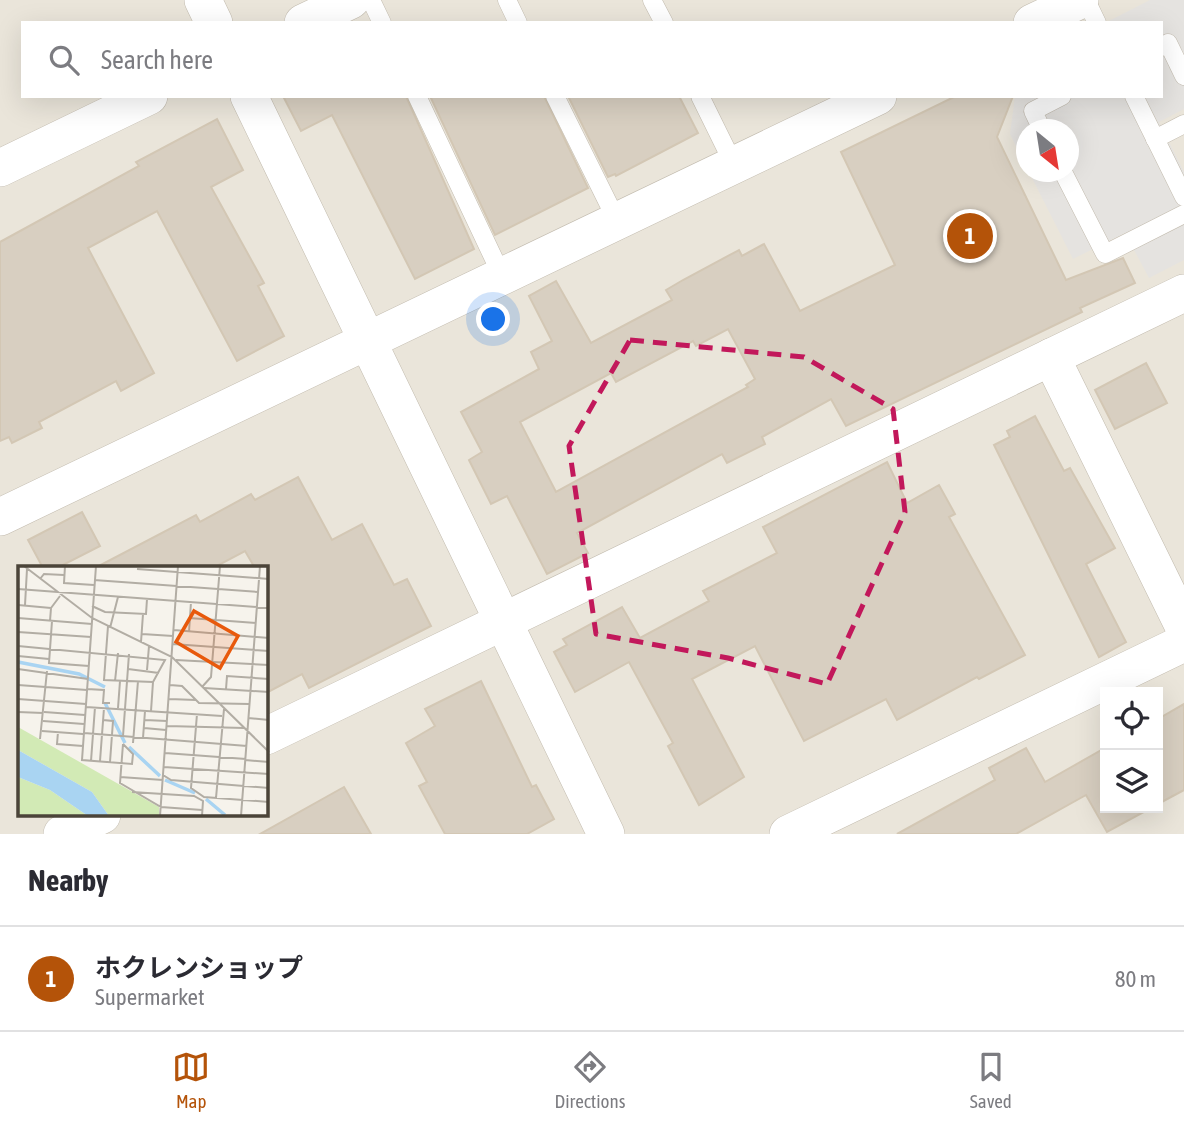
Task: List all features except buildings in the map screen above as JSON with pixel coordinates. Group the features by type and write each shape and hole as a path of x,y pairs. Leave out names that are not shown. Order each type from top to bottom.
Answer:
{"street":[{"path":"203,0 213,21"},
{"path":"307,21 351,0"},
{"path":"1036,21 1080,0"},
{"path":"0,168 145,98"},
{"path":"250,98 606,834"},
{"path":"0,517 618,223 874,98"},
{"path":"268,735 1184,293"},
{"path":"1051,357 1184,626"},
{"path":"788,834 1184,643"},
{"path":"62,834 100,816"}],"lane":[{"path":"372,0 381,21"},
{"path":"507,0 517,21"},
{"path":"652,0 663,21"},
{"path":"1086,0 1096,21"},
{"path":"1163,46 1168,43 1184,76"},
{"path":"418,98 502,276"},
{"path":"556,98 618,223"},
{"path":"701,98 734,165"},
{"path":"1037,119 1033,111 1058,98"},
{"path":"1135,98 1184,197"},
{"path":"1155,139 1184,124"},
{"path":"1068,182 1105,254 1184,215"}],"highlighted area":[{"path":"630,340 804,357 893,409 905,512 827,684 728,658 596,634 569,446"}],"shaded area":[{"path":"0,0 1184,0 1184,834 0,834"},
{"path":"1150,0 1184,0 1184,109 1159,122 1184,172 1184,260 1149,278 1125,233 1073,259 1034,182 1079,182 1079,119 1016,119 1016,146 1010,134 1015,98 1163,98 1163,21 1109,21"}],"place":[{"name":"ホクレンショップ","path":"970,236"}]}
